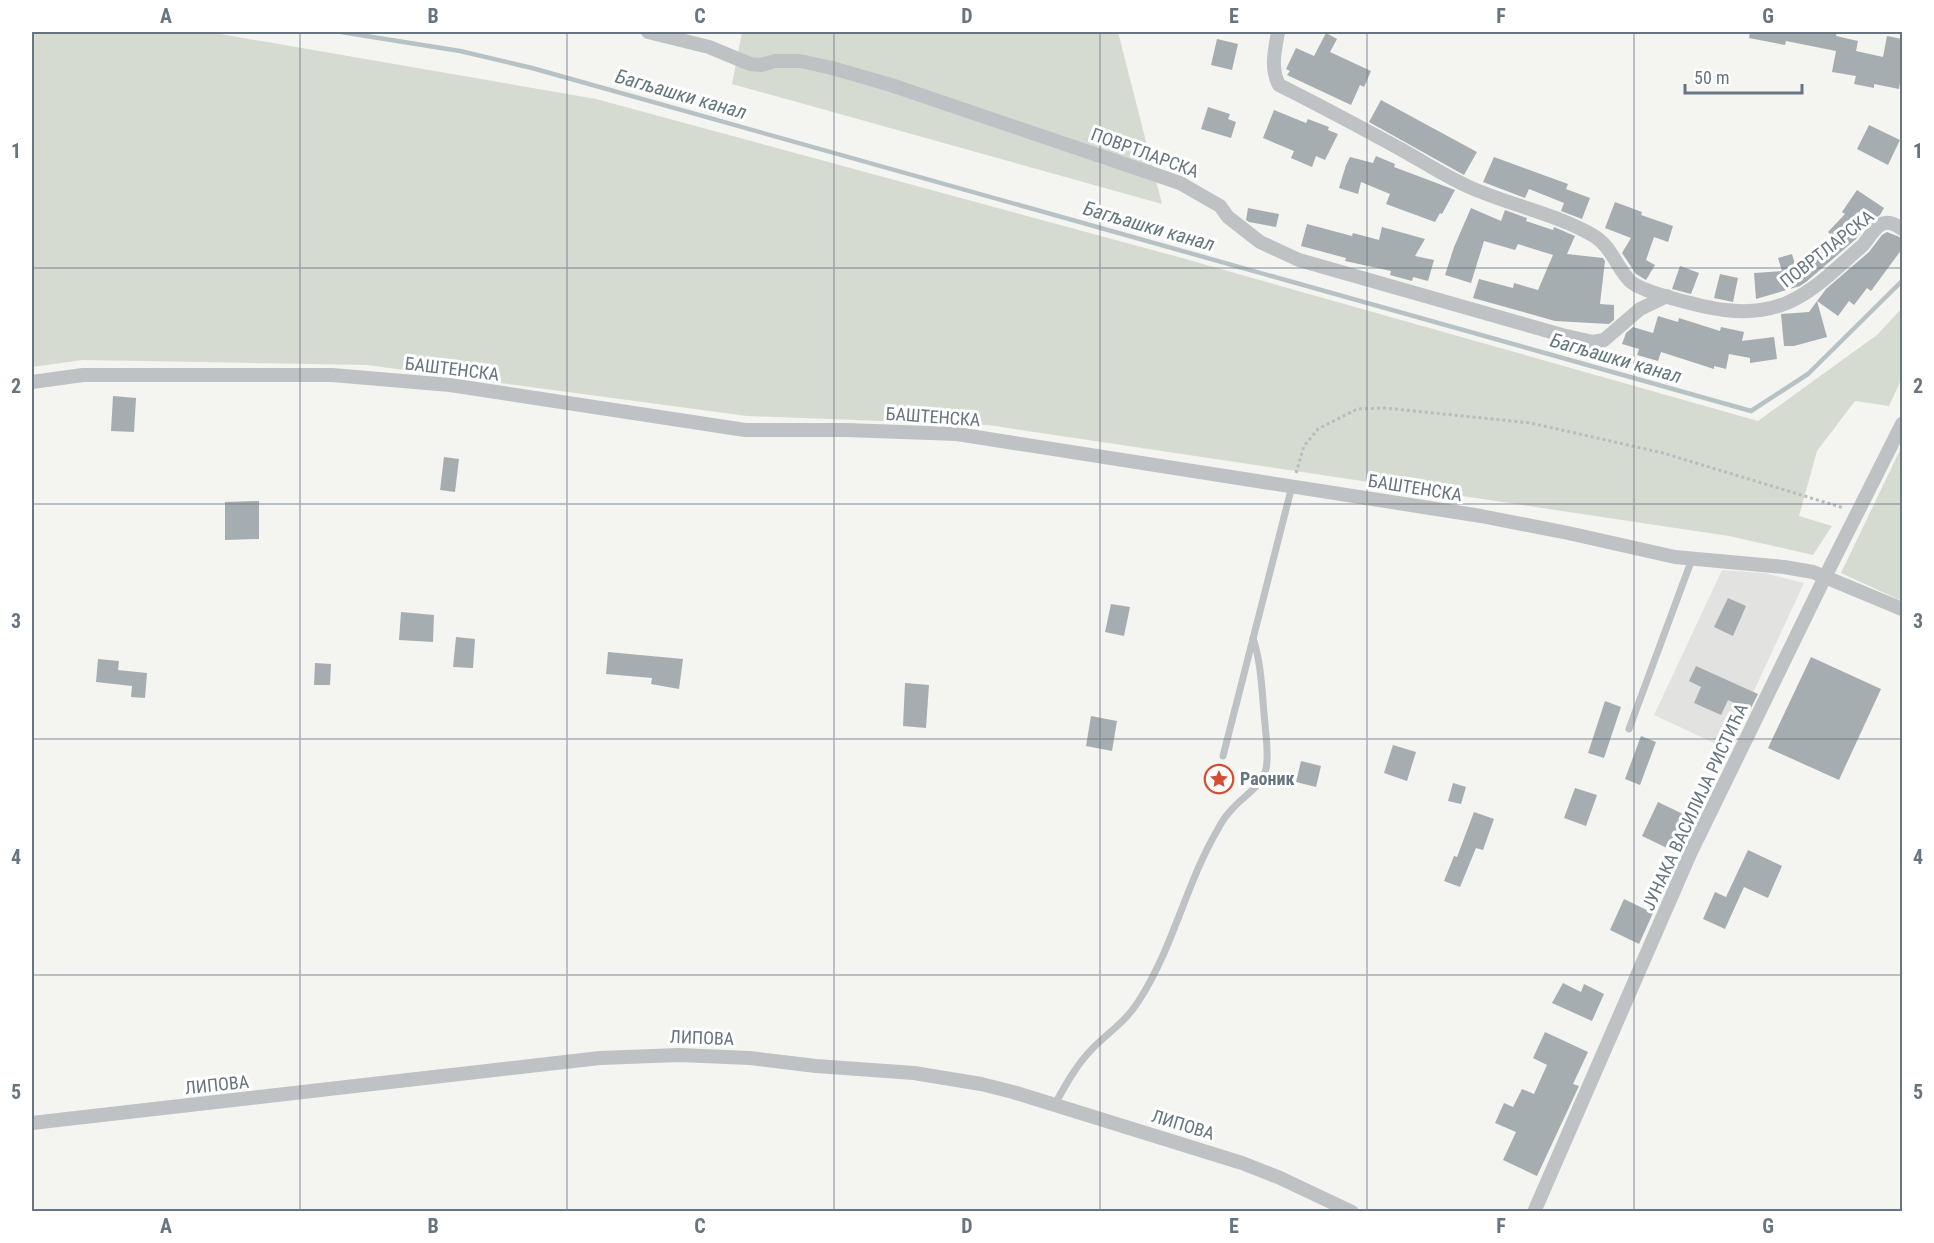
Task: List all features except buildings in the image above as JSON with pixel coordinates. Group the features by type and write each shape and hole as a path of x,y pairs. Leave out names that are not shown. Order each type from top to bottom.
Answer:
{"street":[{"name":"ПОВРТЛАРСКА","path":"648,32 709,47 750,64 800,61 891,85 1180,183 1220,206 1228,217 1260,242 1299,260 1562,335 1593,342 1604,340 1640,309 1667,296"},
{"path":"1278,32 1274,75 1279,85 1467,186 1571,225 1593,236 1605,244 1618,267 1633,284 1640,309"},
{"name":"ПОВРТЛАРСКА","path":"1633,284 1667,296 1722,310 1757,312 1785,304 1812,289 1862,246 1881,225 1890,223 1902,229"},
{"name":"БАШТЕНСКА","path":"32,382 83,375 332,375 450,385 575,406 745,430 846,430 957,434 1492,518 1692,559 1784,567 1825,577 1902,609"},
{"name":"ЈУНАКА ВАСИЛИЈА РИСТИЋА","path":"1534,1212 1690,854 1902,424"},
{"name":"ЛИПОВА","path":"32,1122 600,1058 669,1055 750,1058 816,1066 914,1073 981,1084 1055,1104 1242,1163 1278,1177 1352,1212"}],"lane":[{"path":"1223,756 1292,486"},
{"path":"1629,729 1692,559"},
{"path":"1055,1104 1086,1055 1123,1021 1139,1001 1168,943 1200,864 1218,828 1234,806 1256,787 1264,774 1267,759 1261,682 1258,653 1253,638"}],"path":[{"path":"1292,486 1304,446 1318,429 1357,408 1384,408 1531,423 1663,453 1858,512"}],"shaded area":[{"path":"32,32 209,32 596,99 1182,258 1758,421 1877,335 1902,308 1902,378 1889,406 1855,401 1817,451 1799,516 1832,526 1813,555 1729,536 988,425 747,416 367,365 83,360 32,367"},
{"path":"742,32 1118,32 1162,204 732,84"},
{"path":"1902,446 1902,601 1841,573"},
{"path":"1722,570 1764,573 1804,583 1727,749 1654,715"}],"waterway":[{"name":"Багљашки канал","path":"341,32 460,51 532,68 1751,411 1808,374 1902,281"}],"place":[{"name":"Раоник","path":"1219,779"}]}
